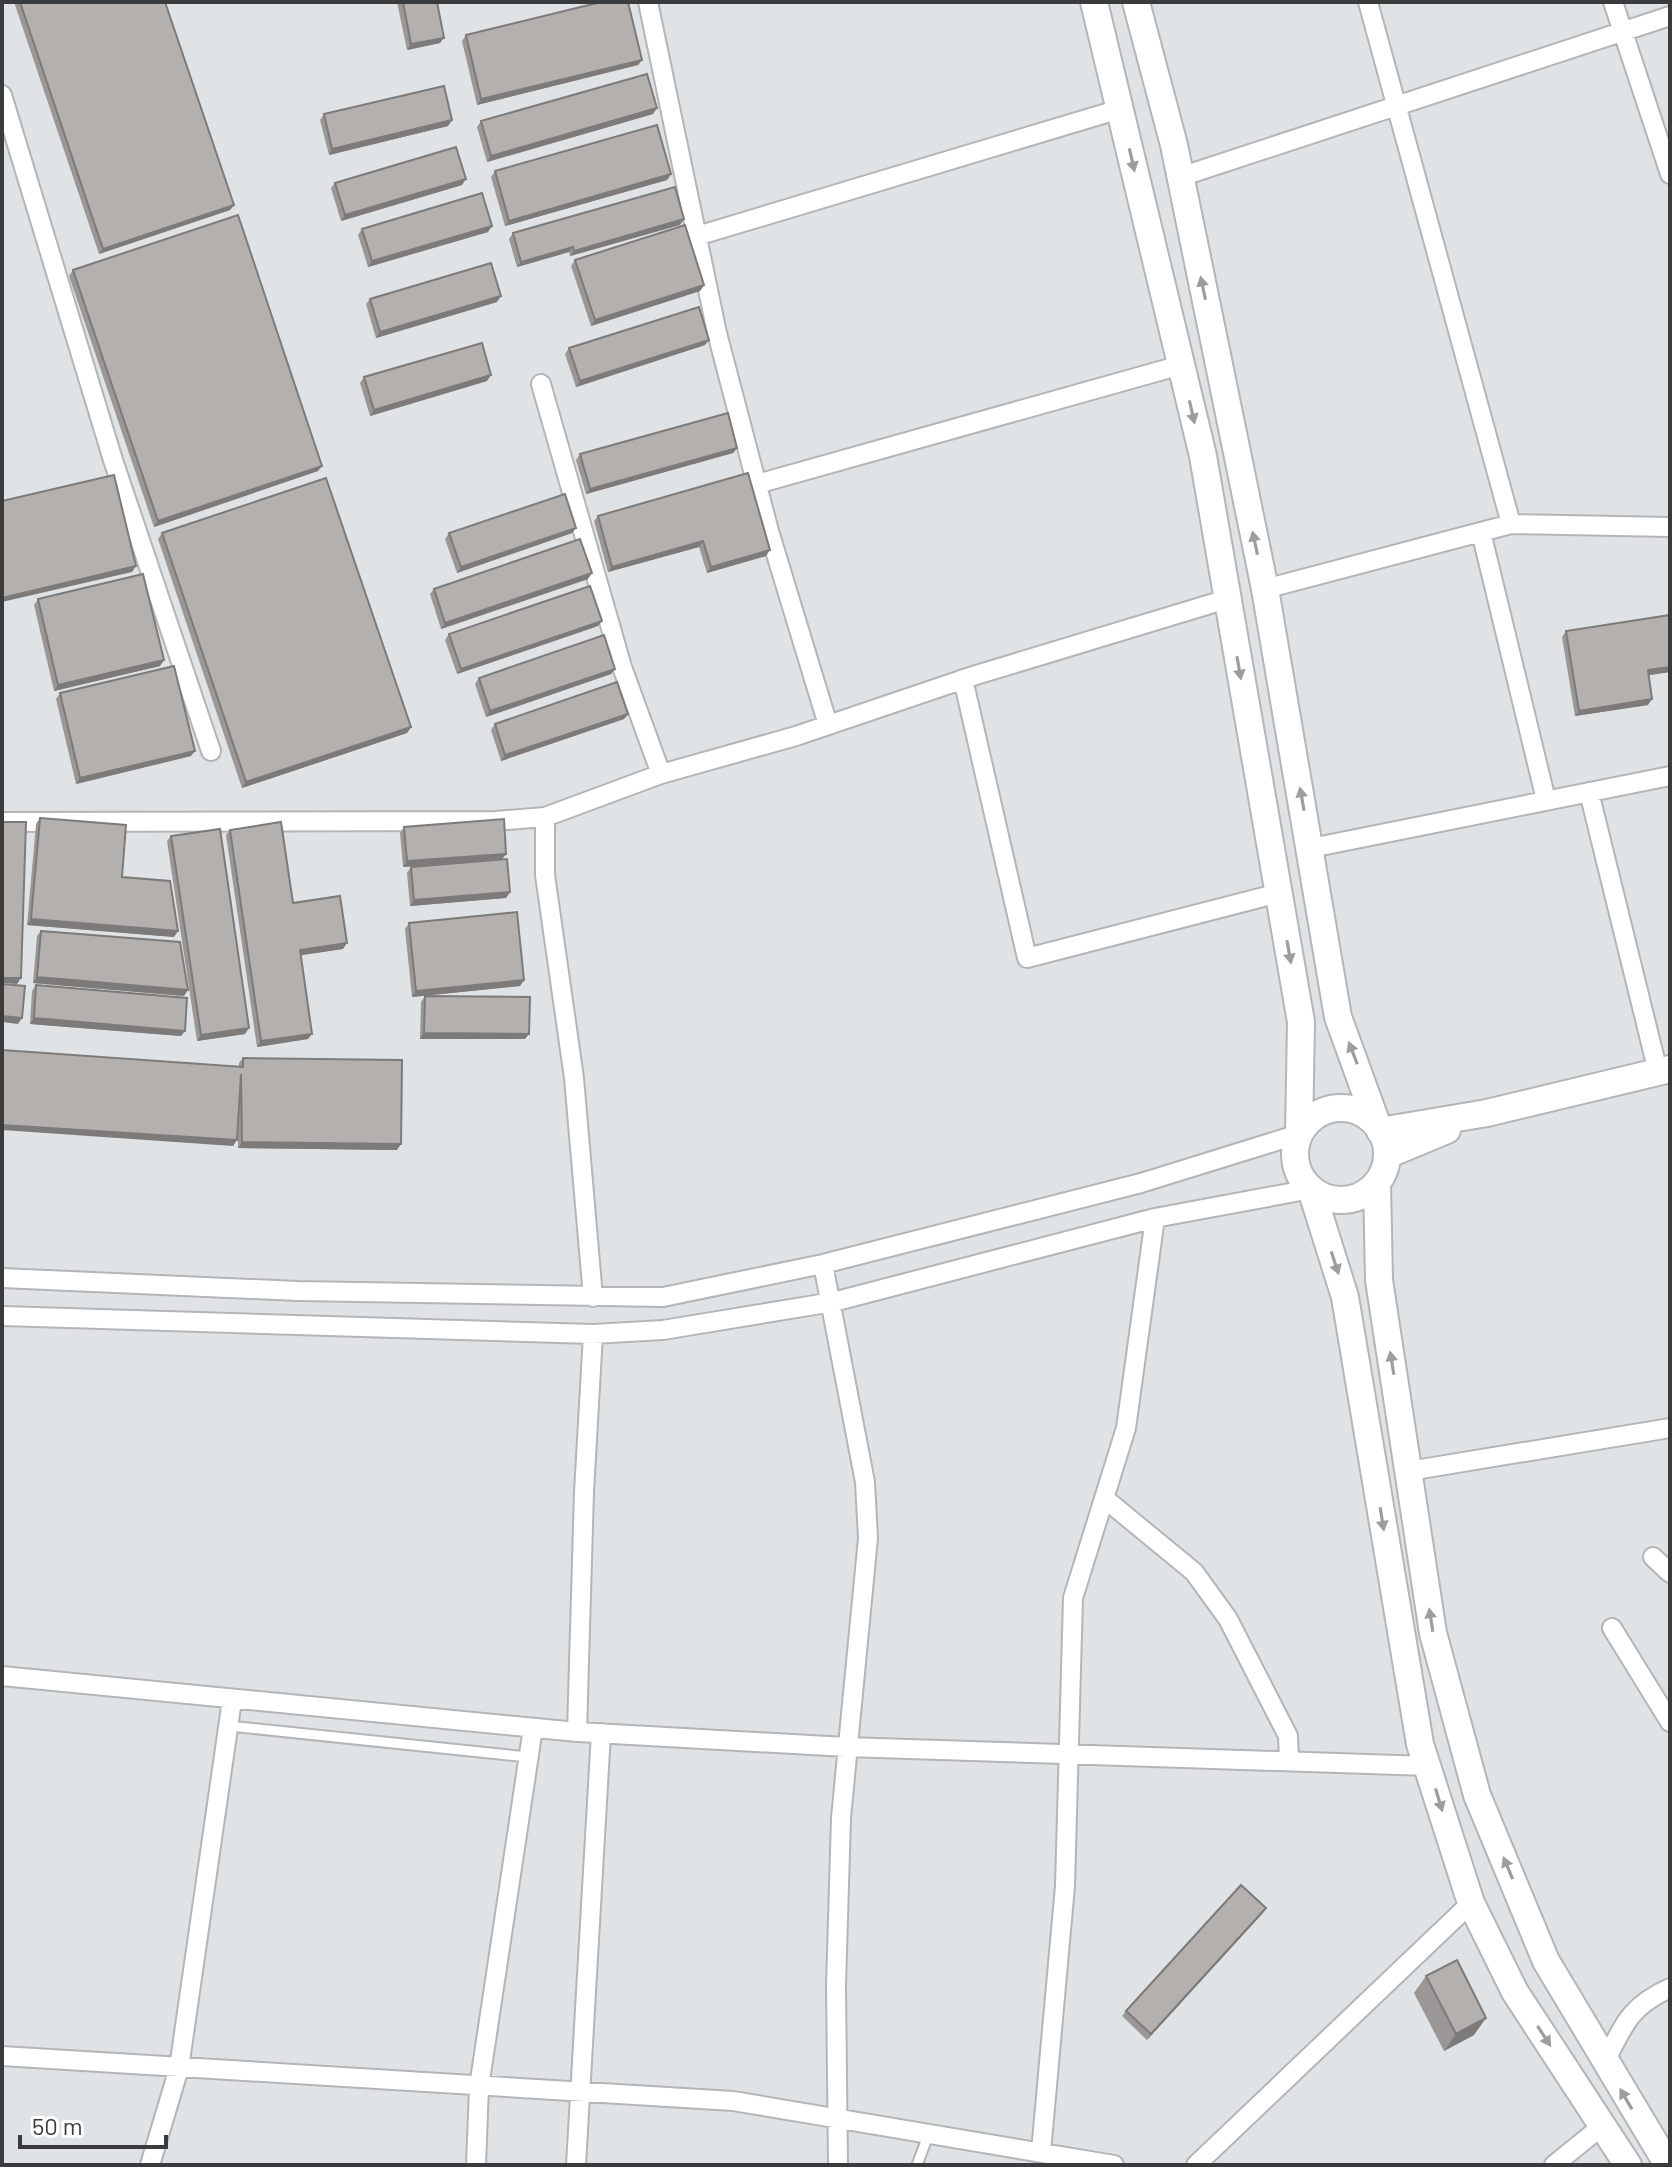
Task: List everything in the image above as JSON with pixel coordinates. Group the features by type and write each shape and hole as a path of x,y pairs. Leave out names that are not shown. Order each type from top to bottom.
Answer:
{"main road":[{"path":"1094,2 1203,456 1301,1022 1296,1164 1311,1189 1345,1297 1420,1744 1471,1903 1515,1992 1628,2165"},
{"path":"1136,2 1180,177 1265,589 1338,1017 1381,1138 1377,1183 1379,1280 1433,1633 1477,1795 1546,1961 1605,2062 1666,2155"},
{"path":"1381,1138 1664,1071"},
{"path":"1299,1134 1321,1112 1336,1108 1366,1116 1381,1138"},
{"path":"1311,1189 1338,1200 1352,1199 1377,1183"}],"street":[{"path":"648,2 717,333 757,484 828,725"},
{"path":"1368,2 1511,524"},
{"path":"1613,2 1670,174"},
{"path":"1180,177 1670,16"},
{"path":"2,95 113,460 211,751"},
{"path":"697,236 1120,109"},
{"path":"757,484 1181,365"},
{"path":"541,384 622,667 661,774"},
{"path":"1265,589 1511,524 1670,527"},
{"path":"1481,532 1546,800"},
{"path":"2,822 480,821 545,817 661,774 828,725 963,679 1227,599"},
{"path":"963,679 1027,958 1279,893"},
{"path":"1311,848 1670,776"},
{"path":"1589,792 1664,1071"},
{"path":"545,817 545,875 574,1078 593,1297"},
{"path":"2,1278 298,1291 663,1297 823,1264 1141,1183 1299,1134"},
{"path":"2,1316 593,1334 663,1330 833,1302 1155,1218 1311,1189"},
{"path":"1041,2152 1065,1886 1073,1598 1126,1428 1155,1218"},
{"path":"823,1264 833,1302 865,1482 868,1538 846,1747 836,1985 838,2165"},
{"path":"577,1732 584,1492 593,1334"},
{"path":"1409,1471 1669,1431"},
{"path":"1104,1498 1194,1572 1228,1619 1288,1736 1289,1761"},
{"path":"1653,1557 1670,1573"},
{"path":"1612,1628 1670,1722"},
{"path":"2,1676 577,1732 846,1747 1428,1766"},
{"path":"150,2165 179,2068 232,1700"},
{"path":"476,2165 479,2087 533,1728"},
{"path":"576,2165 601,1733"},
{"path":"1196,2165 1471,1903"},
{"path":"1605,2062 1623,2026 1643,2000 1670,1988"},
{"path":"2,2056 733,2101 1114,2165"},
{"path":"1554,2165 1602,2126"}],"lane":[{"path":"229,1726 528,1757"},
{"path":"917,2165 929,2133"}],"building":[{"path":"20,2 165,2 234,205 103,249"},
{"path":"403,2 437,2 444,38 411,44"},
{"path":"601,2 628,2 642,60 481,99 466,35"},
{"path":"647,74 657,108 491,156 481,121"},
{"path":"444,86 452,120 332,149 324,114"},
{"path":"657,125 671,174 509,221 495,171"},
{"path":"456,147 466,179 345,215 335,183"},
{"path":"675,187 684,219 574,251 573,247 521,262 513,233"},
{"path":"482,193 492,226 372,261 362,229"},
{"path":"238,215 322,466 158,521 73,270"},
{"path":"685,225 704,285 595,320 575,260"},
{"path":"491,263 501,296 380,332 370,299"},
{"path":"699,307 709,340 580,381 569,348"},
{"path":"482,343 491,375 374,410 364,377"},
{"path":"728,413 737,448 590,489 580,454"},
{"path":"748,473 770,550 711,567 703,541 612,567 598,516"},
{"path":"114,475 136,566 2,598 2,501"},
{"path":"326,478 411,727 246,782 162,533"},
{"path":"565,494 576,528 461,567 449,533"},
{"path":"580,539 592,573 445,623 434,589"},
{"path":"143,574 164,660 58,685 38,599"},
{"path":"590,586 602,621 461,669 449,634"},
{"path":"1670,615 1670,667 1648,670 1652,699 1579,711 1566,631"},
{"path":"604,635 615,669 490,711 479,678"},
{"path":"174,666 195,751 80,778 60,693"},
{"path":"617,682 628,714 505,755 495,724"},
{"path":"40,818 126,825 122,877 170,881 178,931 31,919"},
{"path":"504,819 506,854 407,861 404,827"},
{"path":"2,822 26,822 21,978 2,978"},
{"path":"281,822 293,903 340,896 347,943 300,950 312,1034 261,1041 230,830"},
{"path":"220,829 249,1028 201,1035 171,836"},
{"path":"507,859 510,892 414,900 411,867"},
{"path":"517,912 524,980 416,991 409,923"},
{"path":"41,931 180,942 188,990 37,977"},
{"path":"2,984 25,986 22,1018 2,1016"},
{"path":"36,985 187,998 185,1031 34,1018"},
{"path":"425,996 530,997 529,1034 424,1033"},
{"path":"2,1050 243,1067 243,1058 402,1060 401,1144 242,1142 241,1074 237,1140 2,1125"},
{"path":"1241,1885 1266,1908 1151,2034 1126,2011"},
{"path":"1457,1960 1486,2018 1456,2034 1426,1976"}]}
